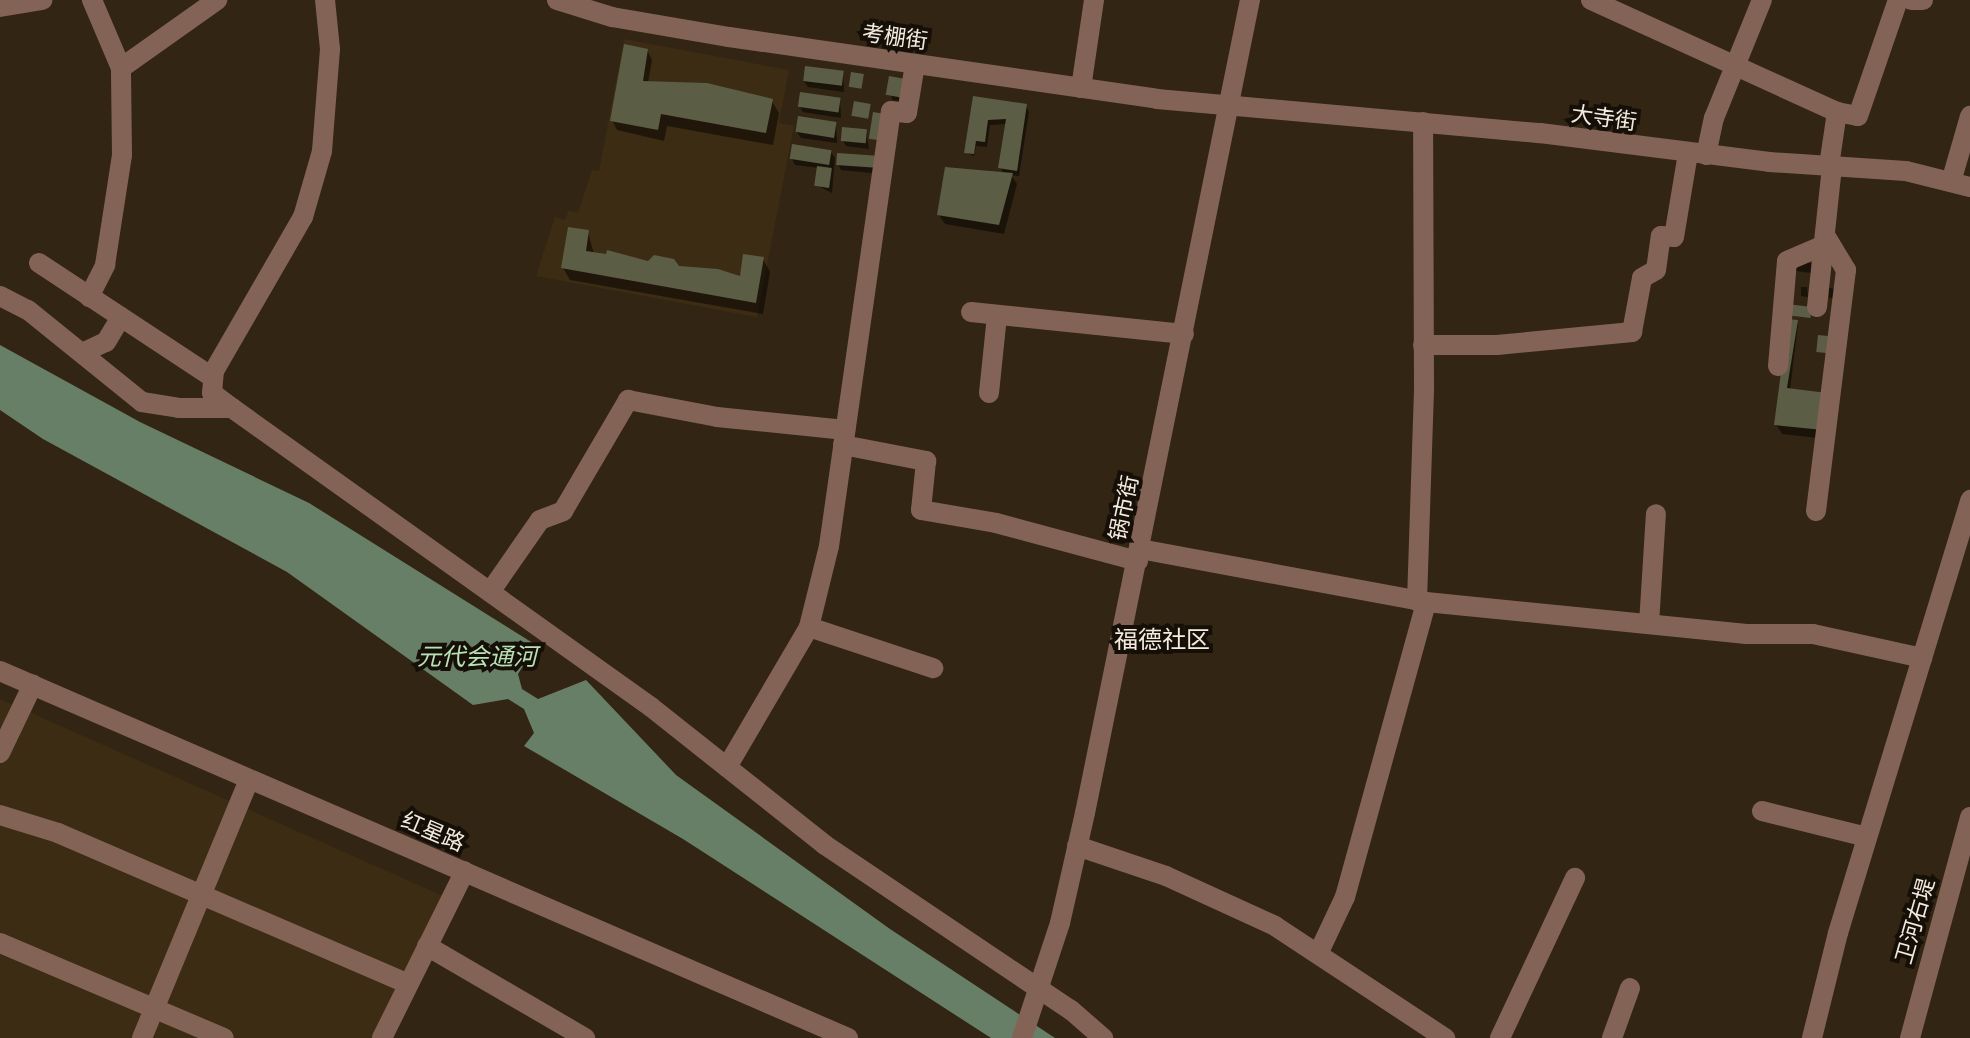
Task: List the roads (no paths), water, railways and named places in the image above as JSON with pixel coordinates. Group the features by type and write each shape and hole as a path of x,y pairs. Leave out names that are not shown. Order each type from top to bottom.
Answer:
{"street":[{"path":"0,7 42,0"},
{"path":"89,297 110,245 122,155 121,68 92,0"},
{"path":"121,68 217,0"},
{"path":"325,0 329,104 314,184 270,282 212,377 212,393 490,592 727,767 825,845 1039,988 1103,1038"},
{"name":"考棚街","path":"557,0 612,17 1081,88 1230,105"},
{"path":"1081,88 1094,0"},
{"name":"锅市街","path":"1025,1029 1077,846 1139,555 1250,0"},
{"path":"1591,0 1837,112 1858,116 1898,0"},
{"path":"1423,345 1497,345 1632,332 1642,278 1656,270 1661,236 1674,237 1697,154 1762,0"},
{"path":"1911,0 1923,0"},
{"path":"727,767 809,627 829,546 891,111 907,113 915,64"},
{"name":"大寺街","path":"1230,105 1423,122 1697,154 1906,171 1960,184"},
{"path":"1817,307 1837,112"},
{"path":"1960,184 1970,116"},
{"path":"1318,954 1345,897 1422,602 1423,122"},
{"path":"1778,366 1787,261 1824,240"},
{"path":"1816,511 1846,270 1824,240"},
{"path":"39,263 212,377"},
{"path":"0,296 28,310 142,402 178,408 232,408"},
{"path":"971,312 1184,334"},
{"path":"989,393 997,315"},
{"path":"82,353 106,342 121,317"},
{"path":"490,592 540,520 563,511 628,400 844,437 926,461 921,510 1139,555 1422,602 1649,624 1813,634 1922,658"},
{"path":"1812,1038 1867,837 1970,500"},
{"path":"1649,624 1656,514"},
{"path":"809,627 933,668"},
{"name":"红星路","path":"0,671 848,1038"},
{"path":"0,753 33,684"},
{"path":"142,1038 249,780"},
{"path":"1762,811 1867,837"},
{"path":"0,815 58,833 408,984"},
{"name":"卫河右堤","path":"1910,1038 1970,817"},
{"path":"1077,846 1166,876 1275,926 1445,1038"},
{"path":"382,1038 465,871"},
{"path":"1500,1038 1575,878"},
{"path":"0,943 224,1038"},
{"path":"427,946 585,1038"},
{"path":"1612,1038 1630,988"}],"water":[{"name":"元代会通河","path":"0,345 140,422 309,503 536,645 518,674 522,689 538,699 586,680 676,775 890,929 1055,1038 991,1038 683,839 524,746 534,733 524,709 508,699 473,705 287,572 43,439 0,410"}],"district":[{"name":"福德社区","path":"1162,640"}]}
